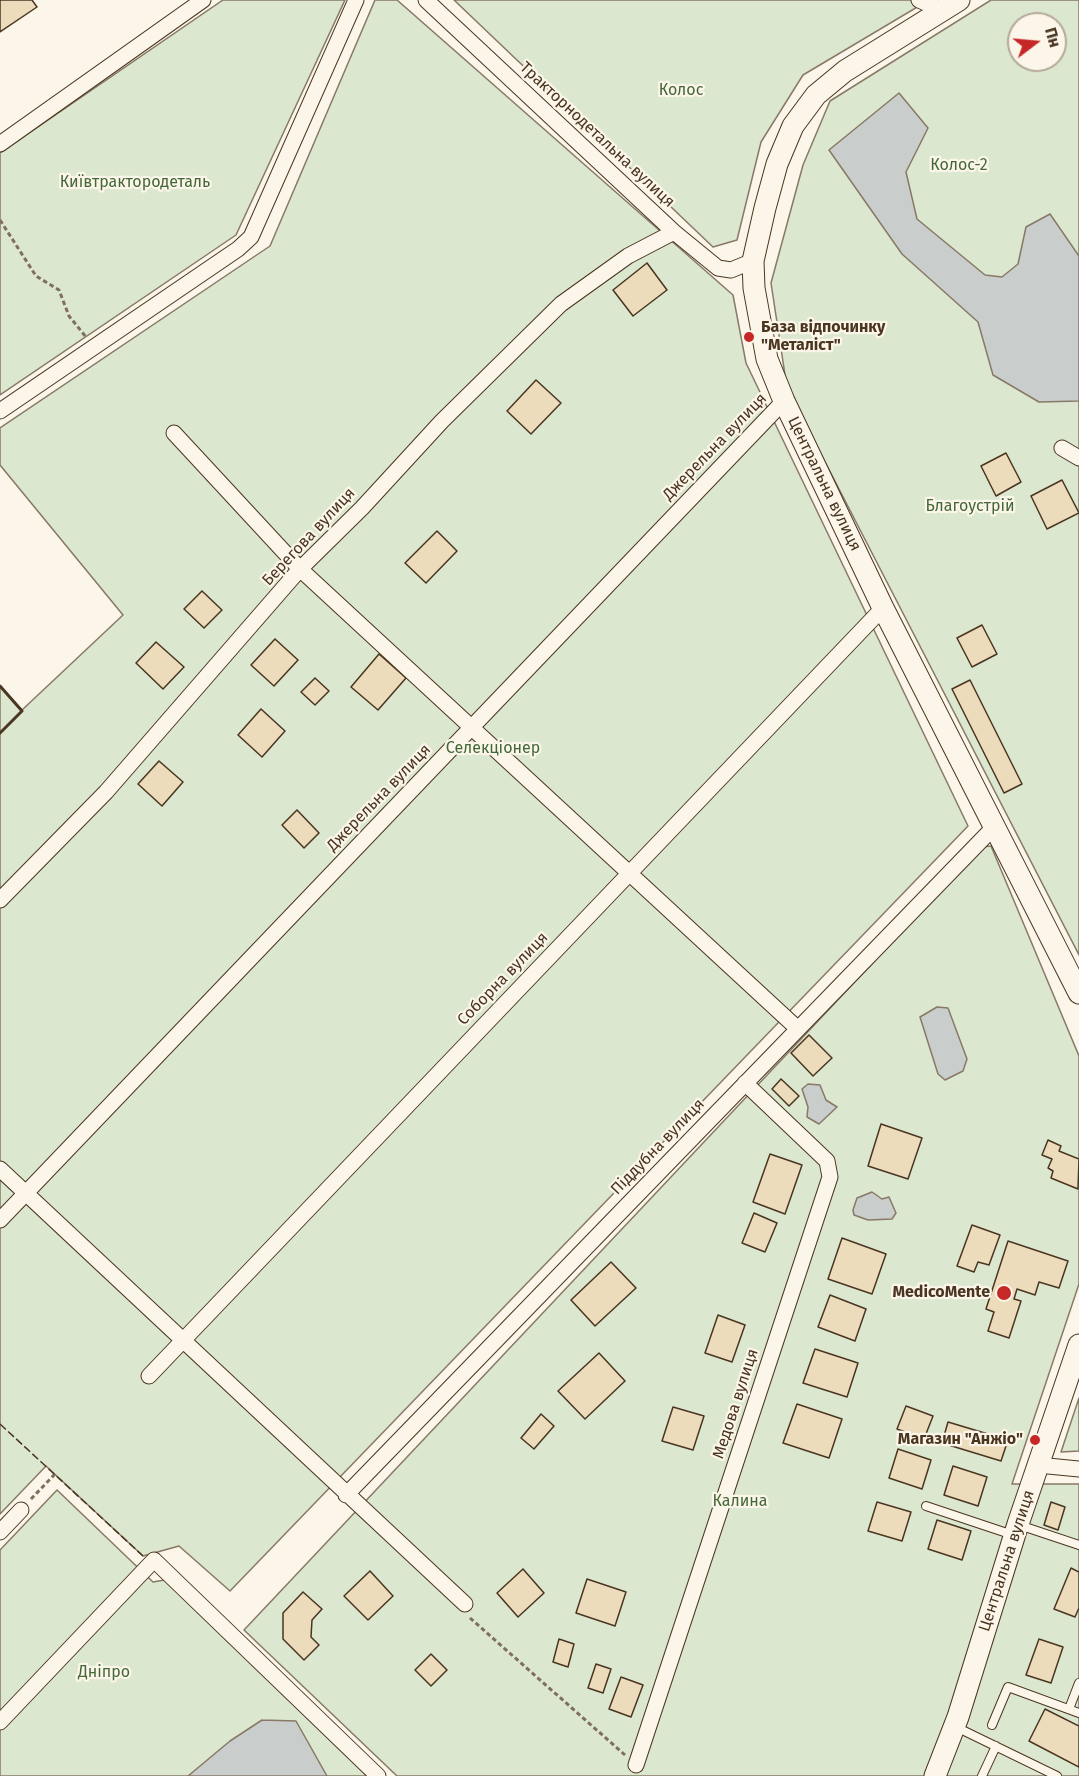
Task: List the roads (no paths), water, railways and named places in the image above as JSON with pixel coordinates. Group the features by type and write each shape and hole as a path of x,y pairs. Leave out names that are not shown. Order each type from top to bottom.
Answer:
{"street":[{"path":"0,144 203,0"},
{"path":"0,411 238,249 251,237 356,0"},
{"name":"Тракторнодетальна вулиця","path":"426,0 674,232 718,268 731,270 753,261"},
{"name":"Центральна вулиця","path":"919,0 951,5"},
{"name":"Центральна вулиця","path":"951,5 845,71 816,95 793,126 777,164 753,261 758,319 767,359 784,401 883,608 996,825 1078,990"},
{"name":"Берегова вулиця","path":"0,900 106,792 300,569 362,508 417,447 561,304 628,256 674,232"},
{"name":"Джерельна вулиця","path":"0,1220 784,401"},
{"path":"174,432 300,569 798,1029"},
{"path":"1062,448 1079,458"},
{"name":"Соборна вулиця","path":"149,1376 883,608"},
{"name":"Піддубна вулиця","path":"346,1495 996,825"},
{"name":"Медова вулиця","path":"636,1765 830,1177 827,1161 745,1083"},
{"path":"0,1169 465,1609"},
{"name":"Центральна вулиця","path":"935,1776 954,1726 1016,1530 1079,1345"},
{"path":"1038,1465 1079,1469"},
{"path":"0,1532 21,1510"},
{"path":"0,1722 154,1560 378,1776"}],"lane":[{"path":"926,1506 1079,1545"},
{"path":"1069,1709 1079,1683"},
{"path":"992,1725 1008,1687 1079,1713"},
{"path":"954,1726 1056,1776"},
{"path":"982,1776 996,1746"}],"place":[{"name":"База відпочинку \"Металіст\"","path":"749,337"},
{"name":"MedicoMente","path":"1004,1293"},
{"name":"Магазин \"Анжіо\"","path":"1035,1440"}],"park label":[{"name":"Колос","path":"681,91"},
{"name":"Колос-2","path":"959,166"},
{"name":"Київтрактородеталь","path":"135,183"},
{"name":"Благоустрій","path":"970,507"},
{"name":"Селекціонер","path":"493,749"},
{"name":"Калина","path":"740,1502"},
{"name":"Дніпро","path":"104,1673"}]}
